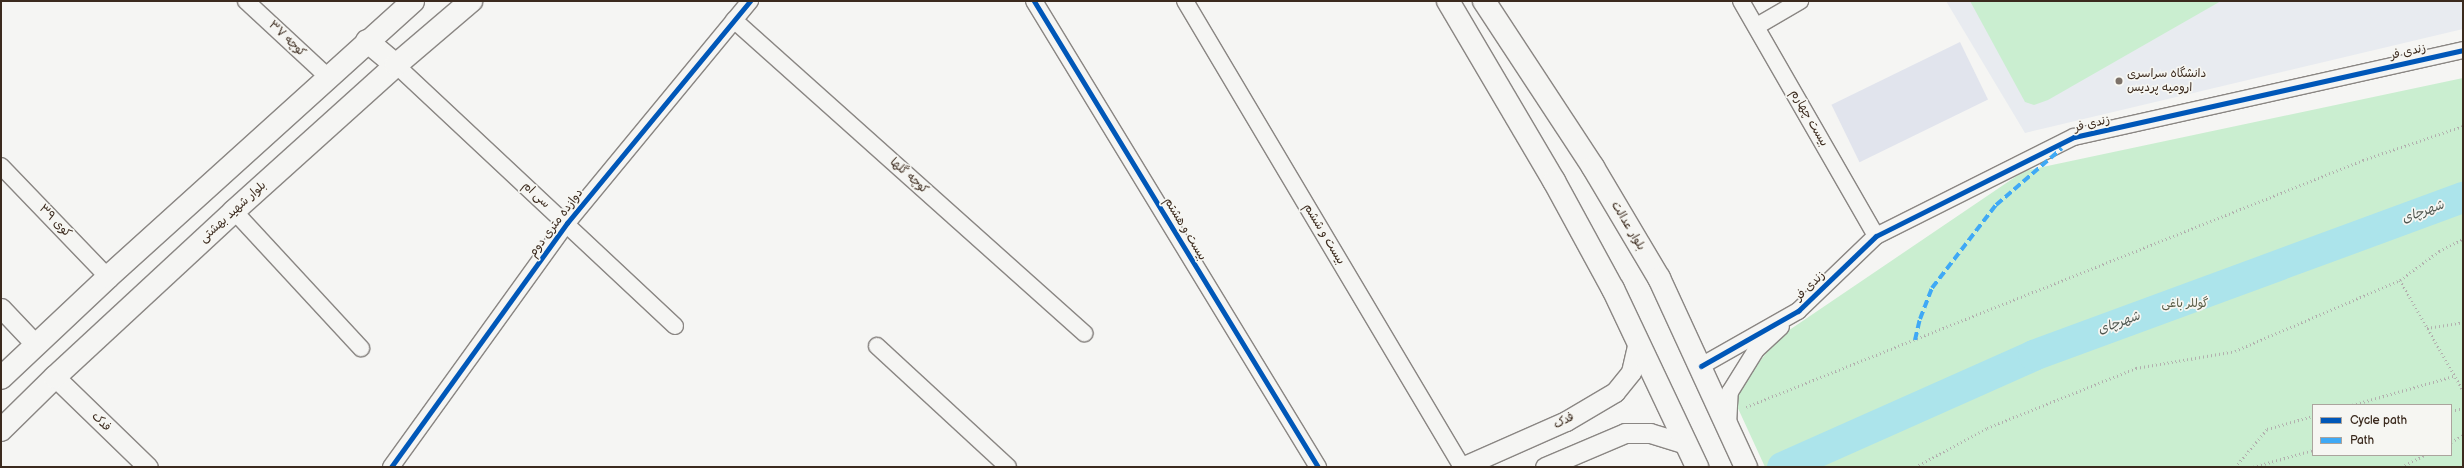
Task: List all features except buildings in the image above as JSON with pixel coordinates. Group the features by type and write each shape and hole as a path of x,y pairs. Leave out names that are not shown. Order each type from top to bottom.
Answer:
{"main road":[{"path":"1,378 35,344 108,277 367,41 413,1"},
{"name":"بلوار شهید بهشتی","path":"1,430 55,377 234,211 396,65 471,1"},
{"path":"1448,1 1554,181 1612,289 1637,345 1697,467"},
{"name":"بلوار عدالت","path":"1484,1 1593,167 1655,271 1701,366 1746,467"},
{"path":"367,41 396,65"}],"street":[{"name":"کوچه ۳۷","path":"246,1 328,77"},
{"name":"دوازده متری دوم","path":"391,467 567,223 750,1"},
{"name":"بیست و هشتم","path":"1034,1 1318,467"},
{"name":"بیست و ششم","path":"1185,1 1462,467"},
{"name":"بیست چهارم","path":"1741,1 1757,26 1876,236"},
{"path":"1757,26 1800,1"},
{"name":"کوچه گلها","path":"734,20 1084,333"},
{"name":"زندی فر","path":"1701,366 1798,311 1876,236 2074,137 2463,50"},
{"name":"سی ام","path":"396,65 567,223 675,326"},
{"name":"کوی ۳۹","path":"1,166 108,277"},
{"path":"234,211 361,348"},
{"path":"1,308 35,344"},
{"path":"1728,425 1730,392 1756,350 1798,311"},
{"name":"فدک","path":"1462,467 1566,421 1615,392 1631,372 1637,345"},
{"path":"877,346 1008,467"},
{"name":"فدک","path":"55,377 148,467"},
{"path":"1545,467 1625,433 1650,433 1686,444"}],"path":[{"path":"1730,392 1744,407 1756,404 2363,160 2463,126"},
{"path":"1915,467 1987,428 2136,368 2235,350 2400,280 2439,251 2463,240"},
{"path":"2400,280 2463,390"},
{"path":"2428,328 2463,322"},
{"path":"2356,404 2454,376"},
{"path":"2452,411 2463,408"},
{"path":"2235,467 2267,429 2312,416"},
{"path":"2452,442 2463,436"},
{"path":"2253,467 2312,450"},
{"path":"2401,467 2423,456"}],"shaded area":[{"name":"دانشگاه سراسری ارومیه پردیس","path":"1946,1 2463,1 2463,29 2025,133"}],"green space":[{"path":"1970,1 2221,1 2048,100 2034,105 2025,102"},
{"name":"گوللر باغی","path":"2463,78 2463,467 1765,467 1736,404 1740,386 1779,337 2024,171"}],"waterway":[{"name":"شهرچای","path":"1782,467 2033,355 2463,197"}],"marked path":[{"path":"1915,340 1920,319 1932,288 1996,205 2062,148"}],"cycle path":[{"path":"391,467 567,223 750,1"},
{"path":"1034,1 1318,467"},
{"path":"1701,366 1798,311 1876,236 2074,137 2463,50"}],"place":[{"name":"دانشگاه سراسری ارومیه پردیس","path":"2119,81"}]}
